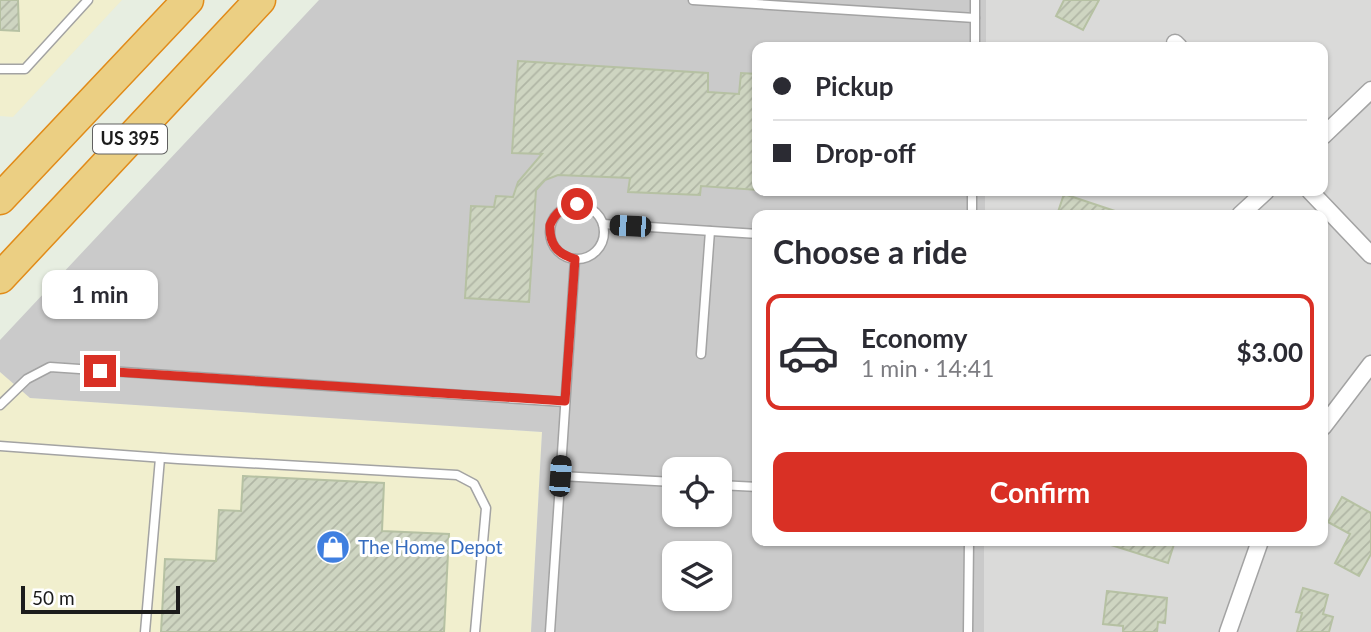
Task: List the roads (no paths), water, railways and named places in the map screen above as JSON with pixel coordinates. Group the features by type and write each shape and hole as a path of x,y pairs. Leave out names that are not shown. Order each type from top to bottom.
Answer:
{"highway":[{"name":"US 395","path":"0,199 188,0"},
{"name":"US 395","path":"0,278 260,0"}],"street":[{"path":"1328,131 1371,90"},
{"path":"1245,210 1261,196"},
{"path":"1315,196 1371,255"},
{"path":"1328,420 1371,364"},
{"path":"1228,632 1258,546"}],"lane":[{"path":"0,69 25,69 88,0"},
{"path":"694,0 975,18"},
{"path":"975,0 975,42"},
{"path":"577,204 594,210 603,224 603,241 592,255 575,259 566,257 552,244 550,235 554,217 569,205 577,204"},
{"path":"603,224 752,233"},
{"path":"701,354 710,231"},
{"path":"550,632 575,259"},
{"path":"0,405 27,379 50,368 565,401"},
{"path":"0,446 457,475 474,484 485,508 475,632"},
{"path":"145,632 160,458"},
{"path":"560,476 662,481"},
{"path":"732,486 752,487"},
{"path":"968,632 969,546"}],"place":[{"name":"The Home Depot","path":"333,547"}]}
